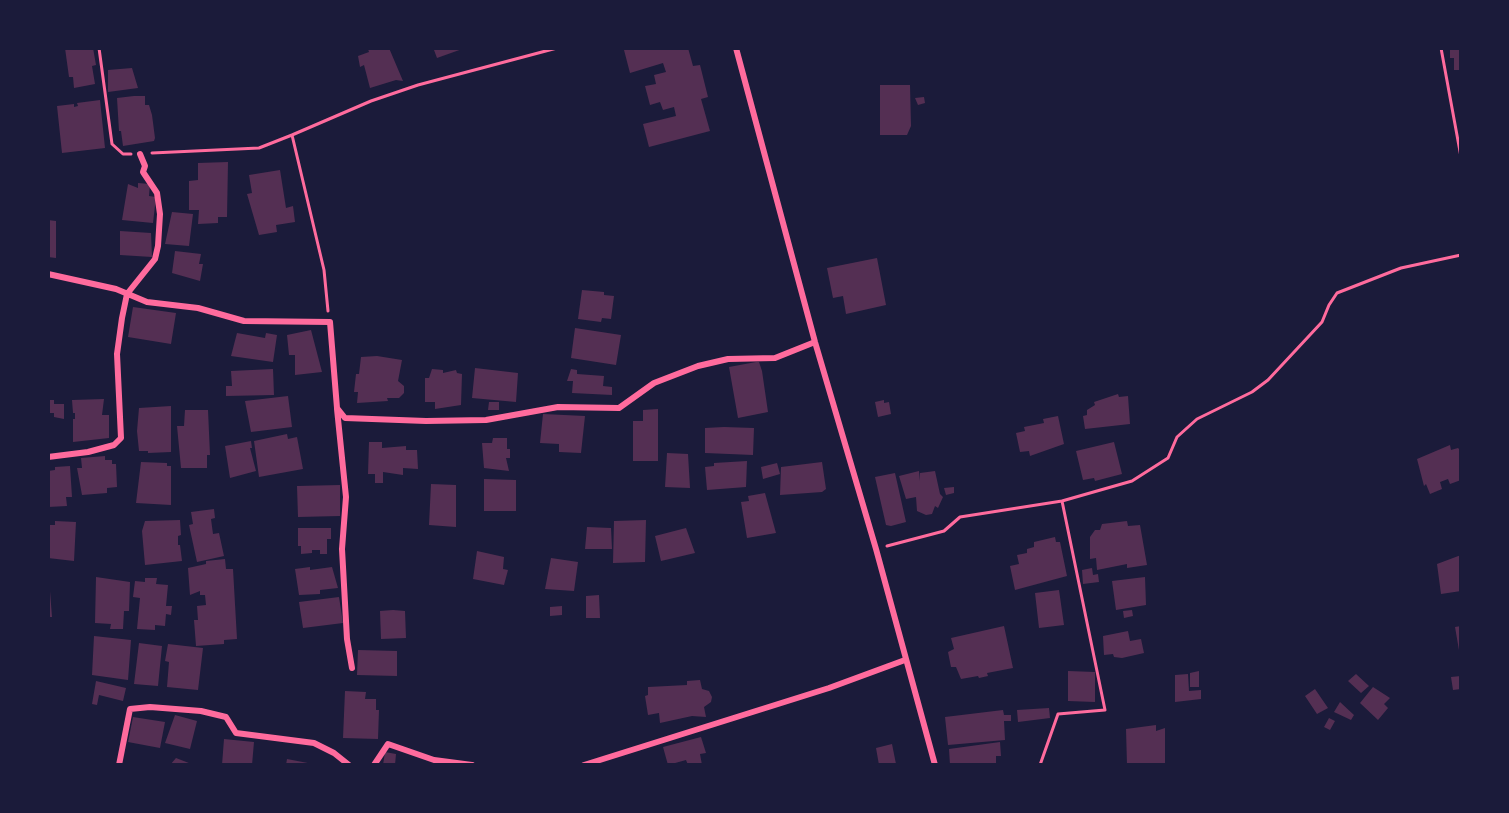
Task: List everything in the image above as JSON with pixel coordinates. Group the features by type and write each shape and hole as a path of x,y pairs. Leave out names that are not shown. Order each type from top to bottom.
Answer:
{"street":[{"path":"736,48 815,342 876,549 934,765"},
{"path":"48,457 88,452 114,445 121,438 117,354 128,294 155,259 158,246 160,214 157,193 143,172 145,165 140,153"},
{"path":"48,274 128,294 147,302 198,308 244,321 330,322 346,497 342,549 347,639 352,669"},
{"path":"337,408 345,418 426,421 486,420 558,407 619,408 654,383 698,366 728,359 775,358 815,342"},
{"path":"584,765 829,688 905,660"},
{"path":"119,765 130,709 150,706 201,711 226,717 236,733 314,743 334,753 349,765"},
{"path":"374,765 388,744 434,760 472,765"}],"path":[{"path":"99,48 112,144 123,154 259,148 371,101 418,85 557,48"},
{"path":"1441,48 1461,157"},
{"path":"292,135 324,270 330,322"},
{"path":"876,549 944,531 960,517 1062,501 1132,481 1168,458 1177,437 1197,419 1252,392 1268,380 1322,322 1337,293 1401,268 1461,255"},
{"path":"1040,765 1058,714 1105,710 1062,501"}],"building":[{"path":"65,48 93,48 96,65 92,66 95,84 74,88 73,77 69,77"},
{"path":"371,48 389,48 403,81 396,80 370,88 364,65 360,67 358,56 369,52 368,49"},
{"path":"430,48 465,48 437,58 434,50"},
{"path":"630,48 688,48 693,66 700,65 708,97 701,99 710,131 649,147 643,124 676,116 674,107 663,110 660,102 650,105 645,86 656,84 654,75 666,72 663,63 630,73 624,50"},
{"path":"1450,48 1461,48 1461,70 1454,70 1454,58 1450,58"},
{"path":"132,68 138,88 108,92 108,70"},
{"path":"880,85 910,85 911,126 907,135 880,135"},
{"path":"145,96 145,105 149,105 152,115 155,138 154,141 123,146 121,131 119,131 117,98"},
{"path":"924,97 925,103 918,105 915,98"},
{"path":"100,100 105,148 62,153 57,106 74,104 74,107 78,106 77,103"},
{"path":"228,162 227,217 218,217 218,223 198,224 199,210 189,210 189,181 198,180 198,163"},
{"path":"280,170 286,208 293,206 295,222 276,225 277,232 259,235 247,194 252,193 249,175"},
{"path":"138,183 150,184 149,196 156,197 153,223 122,220 128,184 138,188"},
{"path":"172,212 193,214 189,246 165,244"},
{"path":"48,220 56,221 56,258 48,257"},
{"path":"120,231 151,233 152,257 120,255"},
{"path":"175,251 201,254 199,264 203,264 200,281 172,273"},
{"path":"877,258 886,305 846,314 843,296 833,298 827,268"},
{"path":"582,290 604,292 604,295 614,296 611,319 602,318 601,322 578,319"},
{"path":"133,307 176,313 171,344 128,337"},
{"path":"575,328 621,335 616,365 571,358"},
{"path":"311,330 322,372 295,375 295,355 289,355 287,335"},
{"path":"237,333 265,338 266,333 277,335 273,362 231,356"},
{"path":"377,356 402,360 398,381 404,386 404,393 399,398 387,398 388,401 357,403 358,392 354,392 361,357"},
{"path":"759,362 762,371 768,412 738,418 729,367"},
{"path":"475,368 518,373 516,402 472,398"},
{"path":"273,369 274,395 226,396 226,386 232,386 231,371"},
{"path":"432,369 443,370 443,373 456,370 457,373 462,374 461,405 435,409 435,402 425,402 425,378 429,378"},
{"path":"571,369 577,370 577,374 604,376 603,386 612,387 612,395 572,393 573,381 567,381"},
{"path":"1118,394 1119,397 1128,396 1130,424 1085,429 1083,416 1087,415 1087,410 1095,405 1094,402"},
{"path":"288,396 292,427 251,432 245,401"},
{"path":"104,399 102,415 109,415 109,438 73,442 75,413 73,413 72,400"},
{"path":"48,400 54,400 54,404 64,404 64,419 54,417 54,413 48,413"},
{"path":"884,400 884,403 889,402 891,414 878,417 875,402"},
{"path":"489,402 499,402 499,410 488,410"},
{"path":"171,406 171,452 139,451 137,431 139,408"},
{"path":"658,409 658,461 633,461 633,421 643,421 643,410"},
{"path":"185,410 208,410 210,455 207,455 207,468 181,468 177,426 184,426"},
{"path":"543,414 585,416 581,453 559,452 559,444 540,443"},
{"path":"1058,416 1064,444 1030,456 1029,451 1020,452 1016,433 1025,431 1024,427 1044,423 1043,419"},
{"path":"705,428 754,428 753,455 705,453"},
{"path":"287,434 288,439 297,437 303,469 259,477 254,441"},
{"path":"493,438 507,438 507,449 510,449 510,458 506,458 509,471 484,468 482,443 492,443"},
{"path":"251,441 252,448 250,448 256,471 230,478 225,446"},
{"path":"369,442 382,442 382,448 406,446 406,450 417,450 418,469 403,468 403,475 383,472 383,483 375,483 375,474 368,474"},
{"path":"1114,442 1122,474 1095,481 1094,478 1083,480 1076,451"},
{"path":"1450,445 1451,450 1458,448 1461,451 1461,480 1450,484 1448,479 1440,482 1442,489 1430,494 1426,484 1424,486 1417,459"},
{"path":"667,453 688,454 690,488 665,487"},
{"path":"105,456 105,460 112,460 112,464 116,464 117,487 107,488 107,493 82,495 77,468 82,468 81,458"},
{"path":"747,461 746,487 707,490 705,467 714,466 714,463"},
{"path":"141,462 167,463 167,466 171,466 171,505 136,503"},
{"path":"822,462 826,489 822,492 780,495 781,467"},
{"path":"777,463 780,474 763,479 761,467"},
{"path":"70,466 72,497 66,497 67,506 48,507 48,471 55,470 55,467"},
{"path":"919,471 920,481 920,473 935,471 940,494 943,497 938,508 935,506 932,514 926,515 917,511 916,497 906,499 899,476"},
{"path":"895,473 906,522 891,526 886,525 875,477"},
{"path":"484,479 516,480 516,511 484,511"},
{"path":"431,484 456,485 456,527 429,525"},
{"path":"340,485 340,516 298,517 297,486"},
{"path":"954,487 954,493 946,495 944,488"},
{"path":"765,493 776,533 747,538 741,502 749,501 748,496"},
{"path":"214,509 215,518 211,519 213,534 219,533 224,556 197,562 189,525 193,524 191,512"},
{"path":"180,520 181,535 178,536 178,545 180,545 182,561 145,565 142,531 145,521"},
{"path":"646,520 645,562 613,563 614,521"},
{"path":"55,521 76,522 74,561 48,558 48,525 55,525"},
{"path":"1127,521 1128,526 1140,525 1147,565 1127,568 1127,564 1097,570 1096,558 1090,559 1090,537 1095,530 1100,530 1102,524"},
{"path":"587,527 611,528 612,549 585,549"},
{"path":"298,528 331,528 331,539 327,539 327,554 320,554 320,550 312,550 312,553 301,554 301,546 298,546"},
{"path":"686,528 695,553 661,561 655,536"},
{"path":"1055,537 1056,542 1060,542 1067,576 1015,590 1010,566 1019,564 1017,555 1027,553 1027,549 1034,547 1034,542"},
{"path":"477,551 504,557 503,569 508,570 504,585 473,579"},
{"path":"1461,555 1461,591 1441,594 1437,564"},
{"path":"551,558 578,562 574,591 545,589"},
{"path":"225,559 226,569 233,569 237,639 224,640 224,644 196,646 194,620 198,620 197,606 206,605 205,595 200,595 200,591 190,595 188,568 206,564 206,561"},
{"path":"310,567 310,570 332,567 338,588 320,590 320,594 299,595 295,569"},
{"path":"1092,568 1093,575 1098,574 1099,582 1083,584 1082,570"},
{"path":"96,577 130,582 129,611 124,611 123,629 110,629 111,624 95,623"},
{"path":"1145,577 1146,605 1116,610 1112,581"},
{"path":"145,578 157,578 156,584 168,585 166,606 172,606 171,615 166,614 165,626 155,625 155,630 137,629 140,598 133,597 135,581 145,582"},
{"path":"1059,590 1064,625 1039,628 1035,593"},
{"path":"48,591 50,591 52,617 48,617"},
{"path":"599,595 600,618 586,618 586,596"},
{"path":"339,597 343,623 303,628 299,602"},
{"path":"562,606 562,615 550,616 550,607"},
{"path":"1132,610 1133,616 1124,618 1123,611"},
{"path":"380,611 405,611 406,638 381,639"},
{"path":"1004,626 1013,668 987,673 988,676 979,678 978,676 961,679 956,667 951,667 948,652 954,649 951,638"},
{"path":"1461,626 1461,656 1460,656 1455,627"},
{"path":"1128,631 1130,641 1141,639 1144,653 1122,658 1114,657 1113,654 1104,655 1103,636"},
{"path":"94,636 131,640 128,680 92,675"},
{"path":"139,643 162,646 158,686 134,684"},
{"path":"168,644 203,648 198,690 167,687 169,662 165,661"},
{"path":"358,650 397,651 397,676 357,675"},
{"path":"1068,671 1095,672 1095,702 1068,701"},
{"path":"1199,671 1199,687 1190,687 1190,673"},
{"path":"1188,674 1189,691 1201,690 1201,699 1175,702 1175,675"},
{"path":"1356,674 1369,686 1361,693 1348,681"},
{"path":"1461,676 1461,689 1453,690 1451,677"},
{"path":"700,680 702,689 709,691 712,697 711,702 704,707 706,717 692,716 660,723 659,713 648,715 645,696 648,695 648,687 687,685 687,681"},
{"path":"96,681 126,688 123,701 99,695 97,705 92,704"},
{"path":"1373,687 1390,698 1384,704 1388,708 1378,720 1360,703"},
{"path":"1315,689 1328,708 1317,714 1305,696"},
{"path":"345,691 366,692 365,699 376,699 376,710 379,710 378,739 343,738"},
{"path":"1340,702 1354,715 1351,720 1334,712"},
{"path":"1049,708 1050,718 1018,722 1017,710"},
{"path":"1003,710 1004,715 1011,715 1011,721 1004,721 1005,740 948,745 945,717"},
{"path":"175,715 197,721 190,749 165,743"},
{"path":"133,717 165,722 160,748 128,742"},
{"path":"1329,718 1335,721 1330,730 1324,727"},
{"path":"1156,725 1156,731 1165,728 1165,765 1127,765 1126,729"},
{"path":"701,737 706,753 700,754 702,765 688,765 686,760 668,765 663,747"},
{"path":"224,739 254,742 252,765 222,765"},
{"path":"1000,742 1001,756 996,756 996,765 950,765 949,749"},
{"path":"892,744 896,764 879,765 876,748"},
{"path":"385,752 396,754 395,765 383,765"},
{"path":"176,758 194,765 170,765"},
{"path":"287,759 313,764 313,765 286,765"}]}
